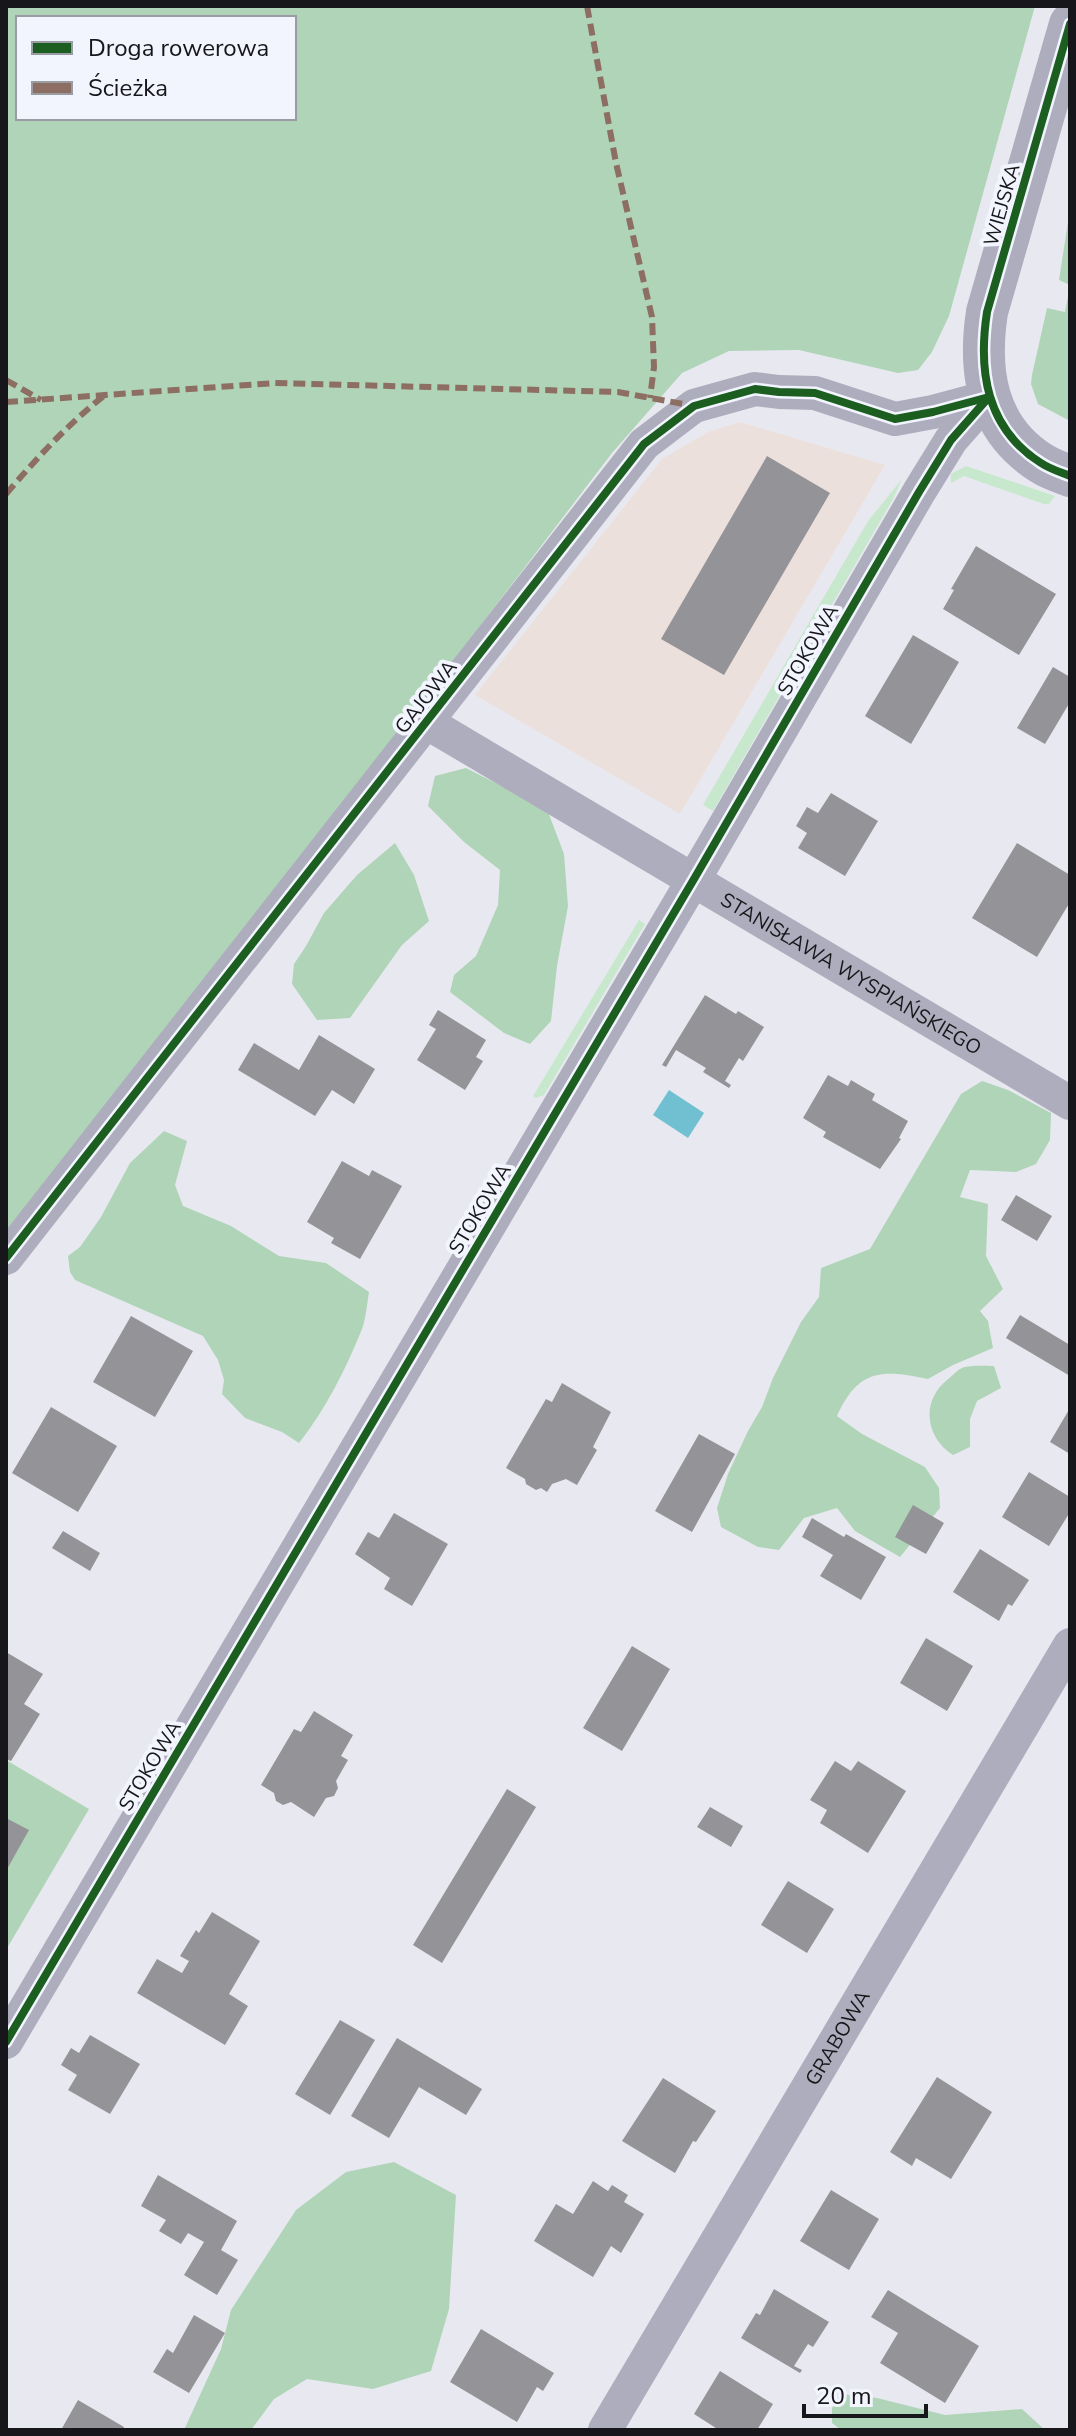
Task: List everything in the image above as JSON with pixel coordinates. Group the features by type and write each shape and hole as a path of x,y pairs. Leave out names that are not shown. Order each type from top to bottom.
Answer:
{"street":[{"name":"WIEJSKA","path":"1070,24 987,312 982,355 989,397 1014,441 1042,464 1070,476"},
{"name":"GAJOWA","path":"6,1258 644,444 694,406 755,389 815,393 895,419 989,397"},
{"name":"STOKOWA","path":"6,2042 694,879 919,492 951,440 989,397"},
{"name":"STANISŁAWA WYSPIAŃSKIEGO","path":"426,722 1070,1103"},
{"name":"GRABOWA","path":"605,2430 1070,1645"}],"shaded area":[{"path":"740,422 885,465 680,814 475,695 662,459 708,432"}],"green space":[{"path":"6,6 1035,6 949,316 932,352 918,370 898,373 799,350 729,351 682,373 612,453 6,1248"},
{"path":"1070,185 1070,285 1059,280"},
{"path":"1070,285 1070,421 1038,404 1031,384 1047,308 1065,312"},
{"path":"966,466 1055,496 1049,504 1044,504 964,476 951,483 951,474"},
{"path":"902,479 713,811 703,805 868,521"},
{"path":"466,768 547,809 564,854 568,906 551,1021 530,1044 504,1033 450,992 454,975 476,956 498,905 500,870 464,842 428,806 435,776"},
{"path":"395,843 414,875 429,921 402,945 350,1018 317,1020 292,984 294,964 324,913 357,875"},
{"path":"639,920 645,924 544,1095 536,1098 533,1096"},
{"path":"982,1081 1008,1090 1051,1113 1050,1140 1036,1164 1016,1172 970,1170 960,1197 988,1204 986,1256 1003,1289 980,1311 988,1321 993,1348 928,1379 897,1374 873,1376 854,1389 837,1416 862,1434 925,1467 939,1488 940,1508 900,1557 855,1531 837,1508 804,1518 779,1550 758,1547 721,1527 717,1508 728,1474 773,1378 801,1322 819,1297 821,1268 870,1249 961,1094"},
{"path":"164,1131 187,1141 175,1185 183,1206 231,1226 279,1256 326,1263 369,1292 363,1325 349,1359 326,1403 299,1443 282,1432 245,1418 222,1394 224,1380 218,1360 203,1336 75,1280 70,1272 68,1256 80,1247 101,1217 130,1163"},
{"path":"994,1366 1001,1388 977,1401 970,1419 970,1447 953,1455 932,1430 930,1409 933,1399 938,1389 960,1369"},
{"path":"6,1760 89,1809 6,1950"},
{"path":"394,2162 456,2195 449,2309 431,2371 373,2389 307,2379 274,2399 251,2430 184,2430 221,2349 231,2310 296,2210 346,2172"},
{"path":"841,2394 877,2398 945,2415 1022,2409 1045,2430 841,2430 832,2423 832,2408"}],"water":[{"path":"669,1090 704,1113 688,1138 653,1115"}],"building":[{"path":"767,456 830,493 724,675 661,639"},
{"path":"976,546 1056,594 1019,655 943,609"},
{"path":"913,635 959,662 911,744 865,716"},
{"path":"1053,667 1070,677 1070,702 1045,744 1017,728"},
{"path":"831,793 878,821 845,876 798,848 807,833 796,826 807,807 818,813"},
{"path":"1017,843 1070,875 1070,902 1037,957 972,918"},
{"path":"705,995 764,1027 743,1061 739,1058 725,1081 731,1085 729,1088 703,1072 706,1068 676,1050 666,1067 662,1065"},
{"path":"438,1010 486,1040 476,1057 483,1061 465,1090 417,1060 436,1029 429,1025"},
{"path":"319,1035 375,1069 354,1104 332,1090 315,1116 238,1070 254,1043 299,1070"},
{"path":"828,1075 848,1086 851,1080 875,1094 872,1100 908,1121 901,1139 880,1169 823,1137 826,1132 803,1118"},
{"path":"342,1161 369,1176 372,1170 402,1186 360,1259 331,1243 334,1238 307,1222"},
{"path":"1016,1195 1052,1216 1037,1241 1001,1220"},
{"path":"1020,1315 1070,1345 1070,1376 1006,1338"},
{"path":"131,1316 193,1351 155,1417 93,1382"},
{"path":"562,1383 611,1412 593,1447 597,1450 577,1485 566,1479 552,1484 547,1492 541,1488 536,1490 506,1468 546,1399 552,1402"},
{"path":"51,1407 117,1446 78,1512 12,1473"},
{"path":"1070,1408 1070,1454 1050,1442"},
{"path":"699,1434 735,1454 692,1532 655,1511"},
{"path":"1029,1472 1070,1497 1070,1512 1049,1546 1002,1517"},
{"path":"913,1505 944,1523 926,1554 895,1537"},
{"path":"394,1513 448,1544 412,1606 384,1589 390,1578 355,1554 368,1532 379,1538"},
{"path":"812,1518 886,1557 861,1600 820,1576 833,1555 802,1537"},
{"path":"63,1531 100,1553 90,1571 52,1548"},
{"path":"980,1549 1029,1580 1012,1606 1008,1604 999,1621 953,1592"},
{"path":"926,1638 973,1666 947,1711 900,1683"},
{"path":"632,1646 670,1669 622,1751 583,1728"},
{"path":"6,1652 43,1674 24,1704 40,1714 11,1761 6,1759"},
{"path":"314,1711 353,1735 341,1756 348,1760 336,1781 338,1788 334,1796 326,1798 314,1817 291,1802 283,1805 276,1801 274,1793 261,1785 294,1729 301,1732"},
{"path":"835,1761 851,1771 858,1761 906,1791 868,1853 820,1823 827,1810 810,1800"},
{"path":"507,1789 536,1807 442,1963 413,1945"},
{"path":"710,1807 743,1826 731,1847 697,1827"},
{"path":"6,1818 29,1830 6,1871"},
{"path":"788,1881 834,1909 807,1953 761,1925"},
{"path":"212,1912 260,1941 229,1994 248,2006 225,2045 137,1993 157,1959 182,1973 189,1961 180,1956"},
{"path":"340,2020 375,2040 330,2115 295,2094"},
{"path":"90,2035 140,2064 110,2114 68,2090 77,2075 61,2065 71,2048 79,2053"},
{"path":"397,2038 482,2089 466,2115 419,2087 389,2138 351,2116"},
{"path":"937,2077 992,2112 951,2179 916,2158 912,2166 890,2152"},
{"path":"663,2078 716,2111 696,2142 693,2141 675,2173 622,2141"},
{"path":"158,2175 237,2221 221,2250 238,2260 217,2295 184,2275 204,2242 188,2233 181,2244 159,2231 166,2220 141,2206"},
{"path":"593,2181 608,2191 612,2185 628,2195 624,2202 644,2214 621,2253 611,2246 593,2277 534,2241 556,2204 573,2214"},
{"path":"831,2190 879,2219 849,2270 800,2241"},
{"path":"774,2289 829,2322 813,2347 808,2344 794,2366 802,2370 800,2373 741,2338 756,2313 760,2315"},
{"path":"888,2290 979,2346 945,2403 880,2363 898,2333 871,2317"},
{"path":"194,2315 225,2333 189,2393 153,2372 167,2349 173,2353"},
{"path":"481,2329 554,2373 543,2391 537,2387 517,2422 450,2382"},
{"path":"720,2371 773,2404 757,2430 719,2430 694,2414"},
{"path":"78,2400 124,2427 123,2430 61,2430"}],"marked path":[{"path":"587,6 616,163 652,317 654,367 650,398"},
{"path":"6,380 41,400"},
{"path":"6,402 275,383 618,392 694,406"},
{"path":"6,494 53,442 105,395"}],"cycle path":[{"path":"1070,24 987,312 984,334 986,376 997,415 1023,449 1051,469 1070,476"},
{"path":"6,1258 644,444 694,406 755,389 815,393 895,419 989,397"},
{"path":"6,2042 694,879 919,492 951,440 989,397"}]}
